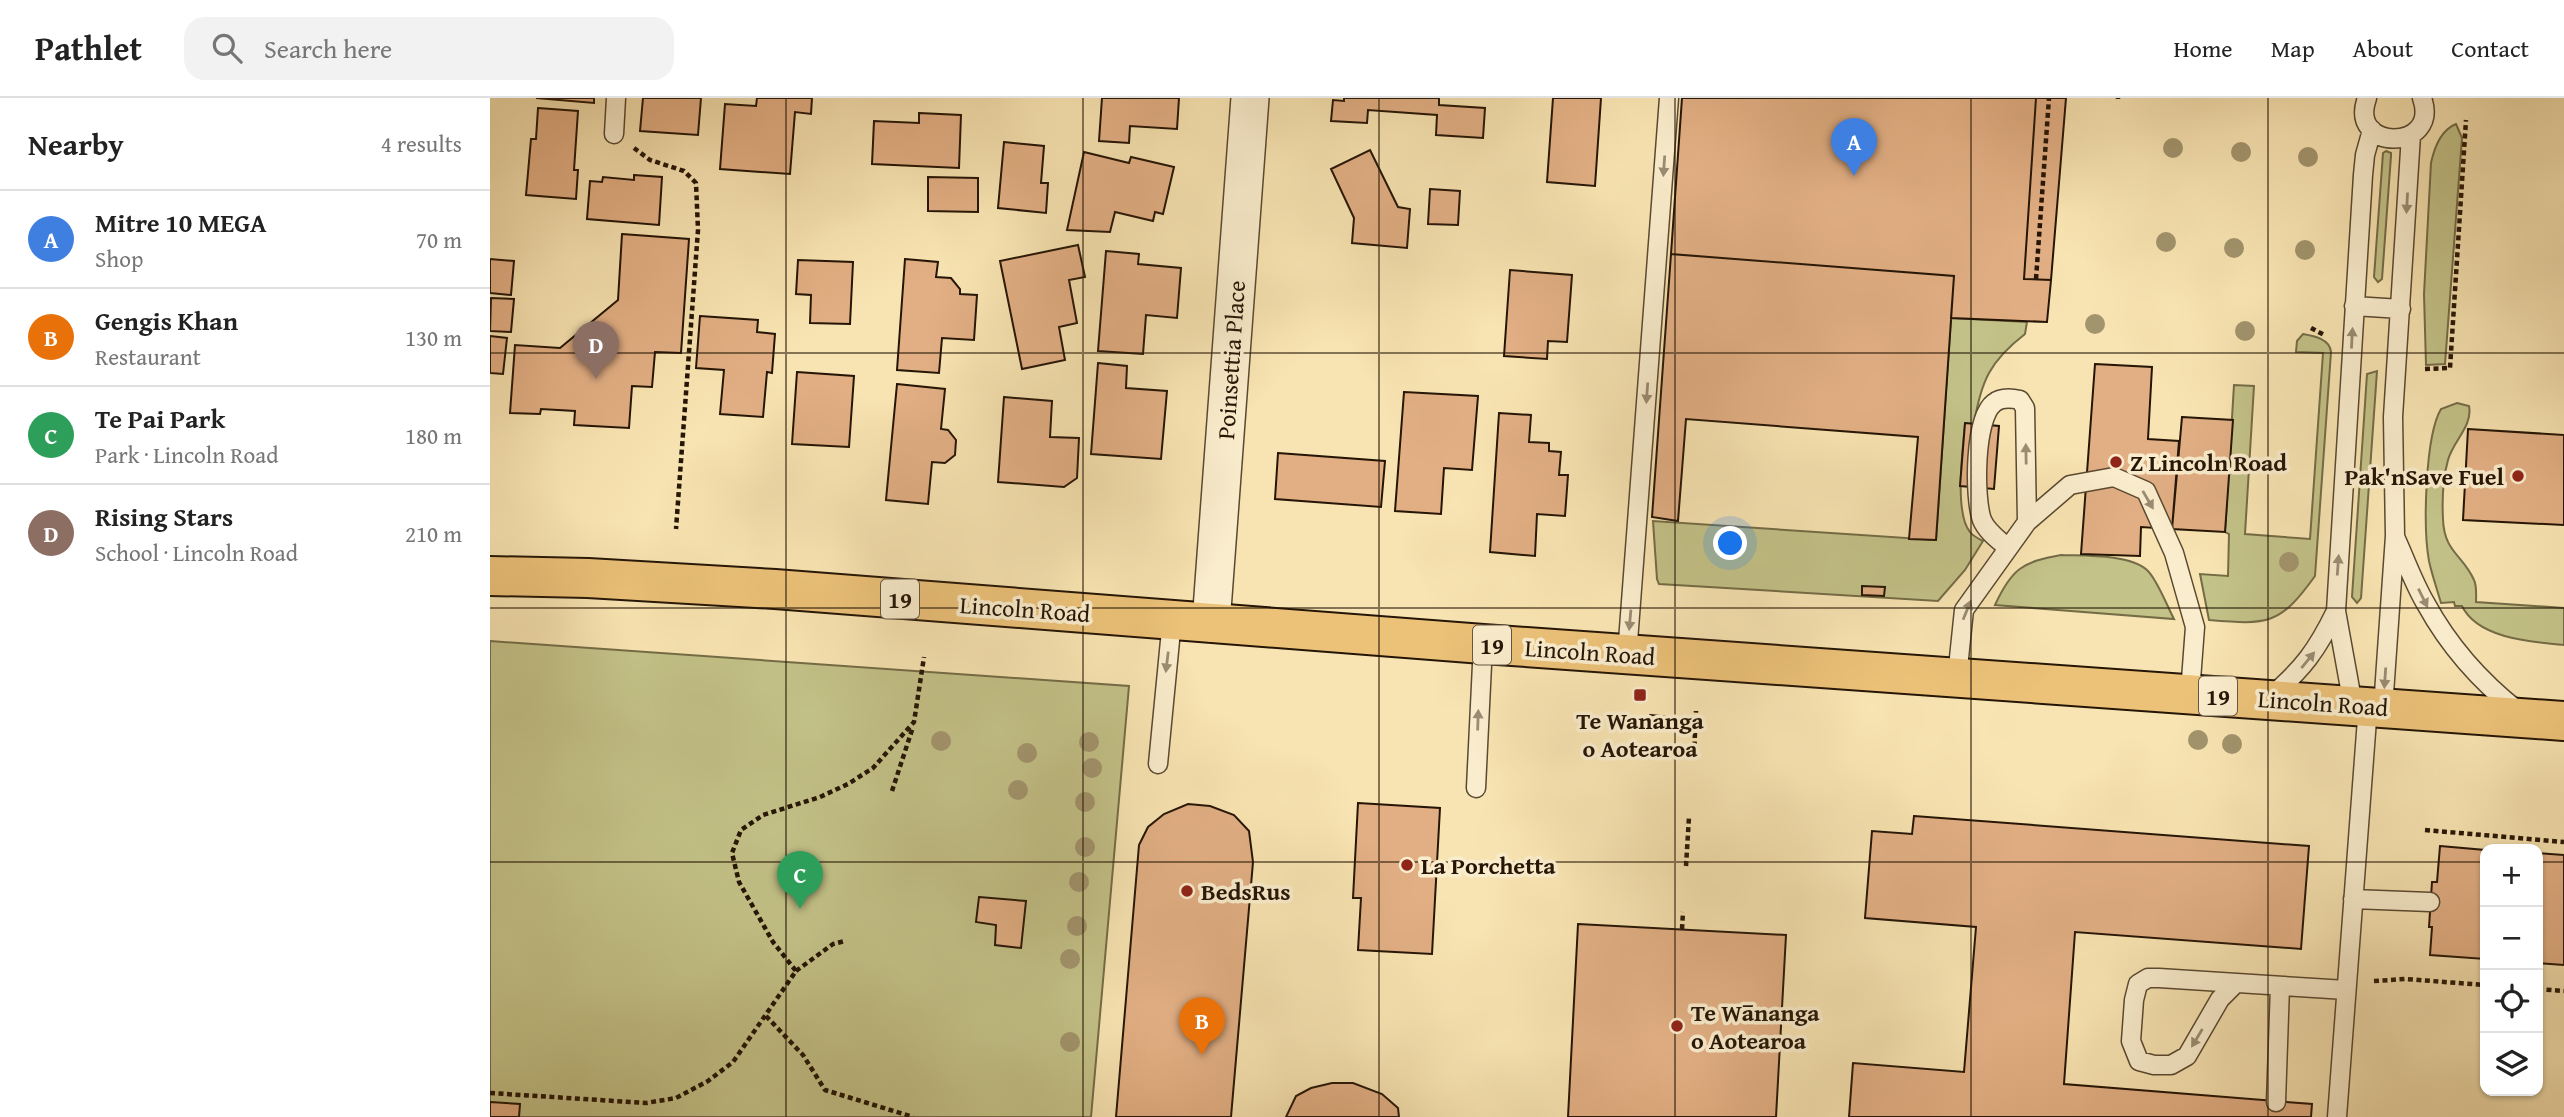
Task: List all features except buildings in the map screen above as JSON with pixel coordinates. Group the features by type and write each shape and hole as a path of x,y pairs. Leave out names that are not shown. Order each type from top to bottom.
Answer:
{"main road":[{"name":"Lincoln Road","path":"490,576 589,578 775,589 1627,655 2564,720"}],"street":[{"name":"Poinsettia Place","path":"1211,623 1250,98"}],"lane":[{"path":"614,134 616,98"},
{"path":"1627,655 1669,98"},
{"path":"2367,98 2364,115 2372,130 2389,139 2411,135 2422,123 2428,100"},
{"path":"2268,699 2295,676 2319,647 2336,611 2365,155 2372,130"},
{"path":"2337,1117 2368,706 2395,536 2393,417 2411,135"},
{"path":"2354,306 2401,309"},
{"path":"2008,548 1983,524 1977,487 1982,425 1991,405 2004,399 2020,400 2025,408 2027,522"},
{"path":"1957,677 1964,610 2027,522 2070,485 2114,477 2146,491 2174,553 2195,626 2190,693"},
{"path":"2395,536 2425,603 2467,664 2498,696 2525,718"},
{"path":"2336,611 2368,706"},
{"path":"1158,764 1172,620"},
{"path":"1476,788 1483,644"},
{"path":"2353,899 2430,902"},
{"path":"2236,983 2220,999 2187,1055 2171,1065 2138,1061 2131,1041 2134,1000 2138,984 2148,978 2159,978 2346,990"},
{"path":"2276,1102 2280,986"}],"path":[{"path":"2036,279 2049,98"},
{"path":"2425,369 2450,368 2466,120"},
{"path":"614,134 650,160 684,171 696,183 698,230 676,528"},
{"path":"892,791 914,722 924,657"},
{"path":"1694,755 1696,711"},
{"path":"796,971 773,942 739,882 732,853 741,830 763,815 820,797 848,784 873,768 914,722"},
{"path":"1686,866 1689,817"},
{"path":"2425,830 2564,842"},
{"path":"1682,929 1683,912"},
{"path":"490,1093 646,1103 676,1098 708,1081 733,1062 796,971 833,944 845,941"},
{"path":"2372,981 2406,979 2480,985"},
{"path":"2543,989 2564,990"},
{"path":"766,1016 803,1055 825,1090 914,1117"}],"shaded area":[{"path":"2456,124 2462,138 2445,364 2426,365 2424,294 2431,163 2442,135"},
{"path":"2383,153 2391,153 2391,156 2382,279 2378,282 2374,277"},
{"path":"1951,318 2027,322 2025,334 2003,353 1989,373 1980,396 1974,424 1965,424 1962,510 1970,532 1983,541 1965,570 1938,601 1659,584 1653,521 1936,540"},
{"path":"2303,334 2325,341 2331,352 2315,576 2292,604 2271,618 2246,622 2209,620 2200,574 2228,576 2229,534 2225,532 2234,385 2254,386 2245,534 2310,539 2323,353 2296,352 2297,341"},
{"path":"2377,371 2361,598 2357,603 2352,597 2367,374"},
{"path":"2457,403 2469,406 2469,413 2448,460 2445,474 2444,530 2450,546 2474,580 2476,602 2564,608 2564,645 2507,637 2480,626 2462,606 2455,606 2454,602 2441,603 2427,546 2427,483 2436,422 2441,409"},
{"path":"2061,555 2118,558 2139,565 2147,570 2154,580 2174,619 1995,605 2007,583 2020,569 2028,564"},
{"path":"490,641 1129,686 1091,1117 490,1117"}],"place":[{"name":"Mitre 10 MEGA","path":"1854,176"},
{"name":"Rising Stars","path":"596,379"},
{"name":"Z Lincoln Road","path":"2116,462"},
{"name":"Pak'nSave Fuel","path":"2518,476"},
{"name":"Te Wananga o Aotearoa","path":"1640,695"},
{"name":"La Porchetta","path":"1407,865"},
{"name":"BedsRus","path":"1187,891"},
{"name":"Te Pai Park","path":"800,909"},
{"name":"Te Wānanga o Aotearoa","path":"1677,1026"},
{"name":"Gengis Khan","path":"1202,1055"}]}
